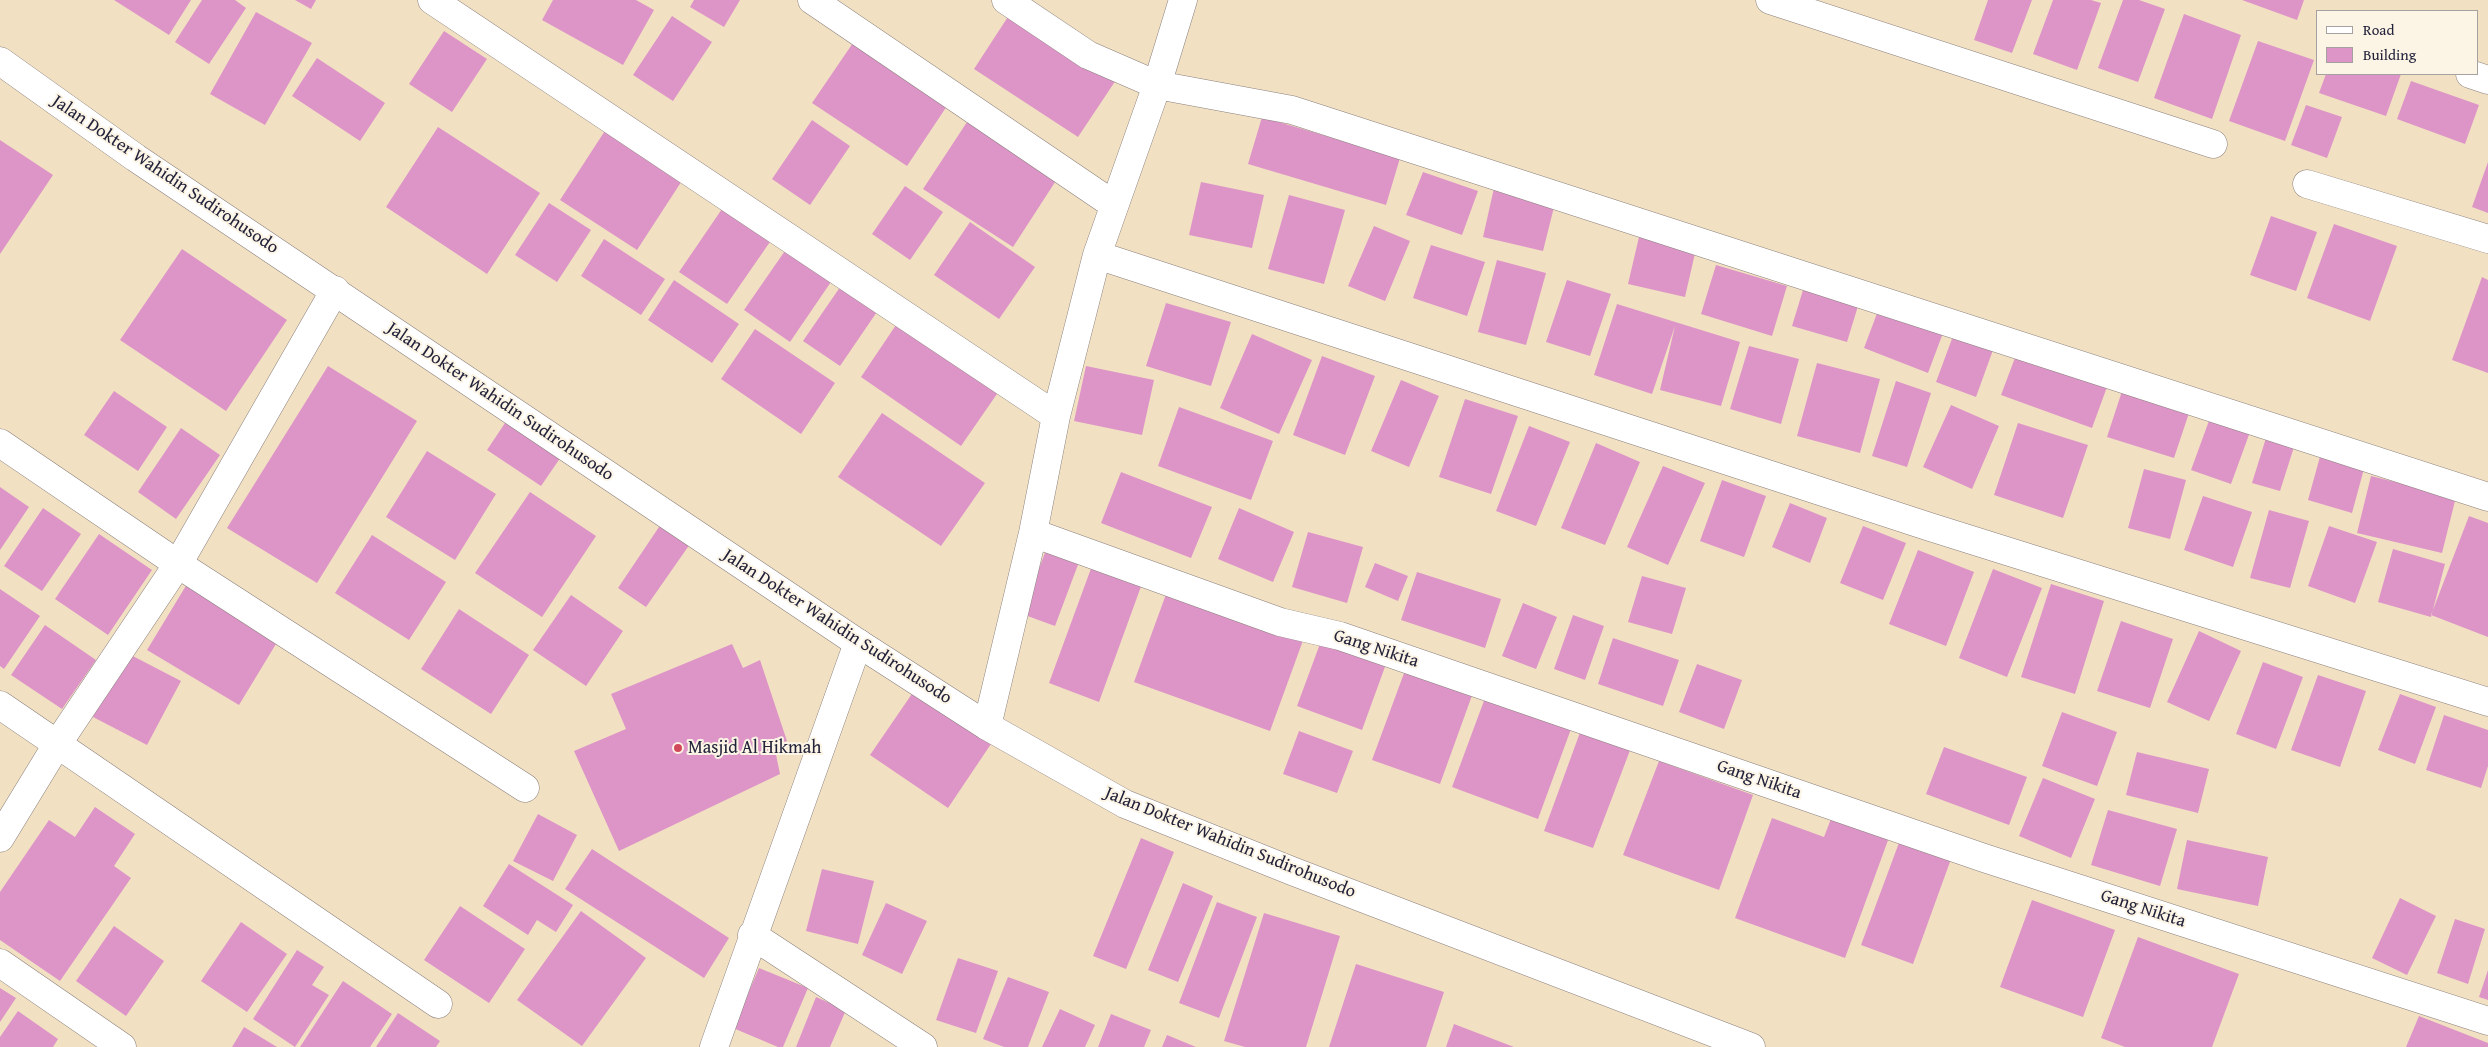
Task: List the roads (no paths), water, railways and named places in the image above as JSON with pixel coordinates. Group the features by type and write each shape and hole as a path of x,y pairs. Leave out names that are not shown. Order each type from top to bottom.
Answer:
{"street":[{"path":"432,0 1056,416"},
{"path":"812,0 1114,205"},
{"path":"1006,0 1088,55 1157,84 1292,110 2488,497"},
{"path":"987,726 1033,533 1056,416 1097,256 1157,84 1183,0"},
{"path":"1770,0 2213,144"},
{"name":"Jalan Dokter Wahidin Sudirohusodo","path":"0,61 136,158 858,643 987,726 1125,804 1292,871 1751,1047"},
{"path":"2473,75 2488,80"},
{"path":"2308,184 2488,239"},
{"path":"1097,256 1930,527 2488,702"},
{"path":"0,838 58,743 178,564 335,290"},
{"path":"0,442 178,564 525,788"},
{"name":"Gang Nikita","path":"1033,533 1280,622 1340,636 1984,858 2488,1021"},
{"path":"714,1047 752,935 858,643"},
{"path":"0,705 438,1004"},
{"path":"752,935 923,1047"},
{"path":"0,963 122,1047"}],"place":[{"name":"Masjid Al Hikmah","path":"678,748"}]}
